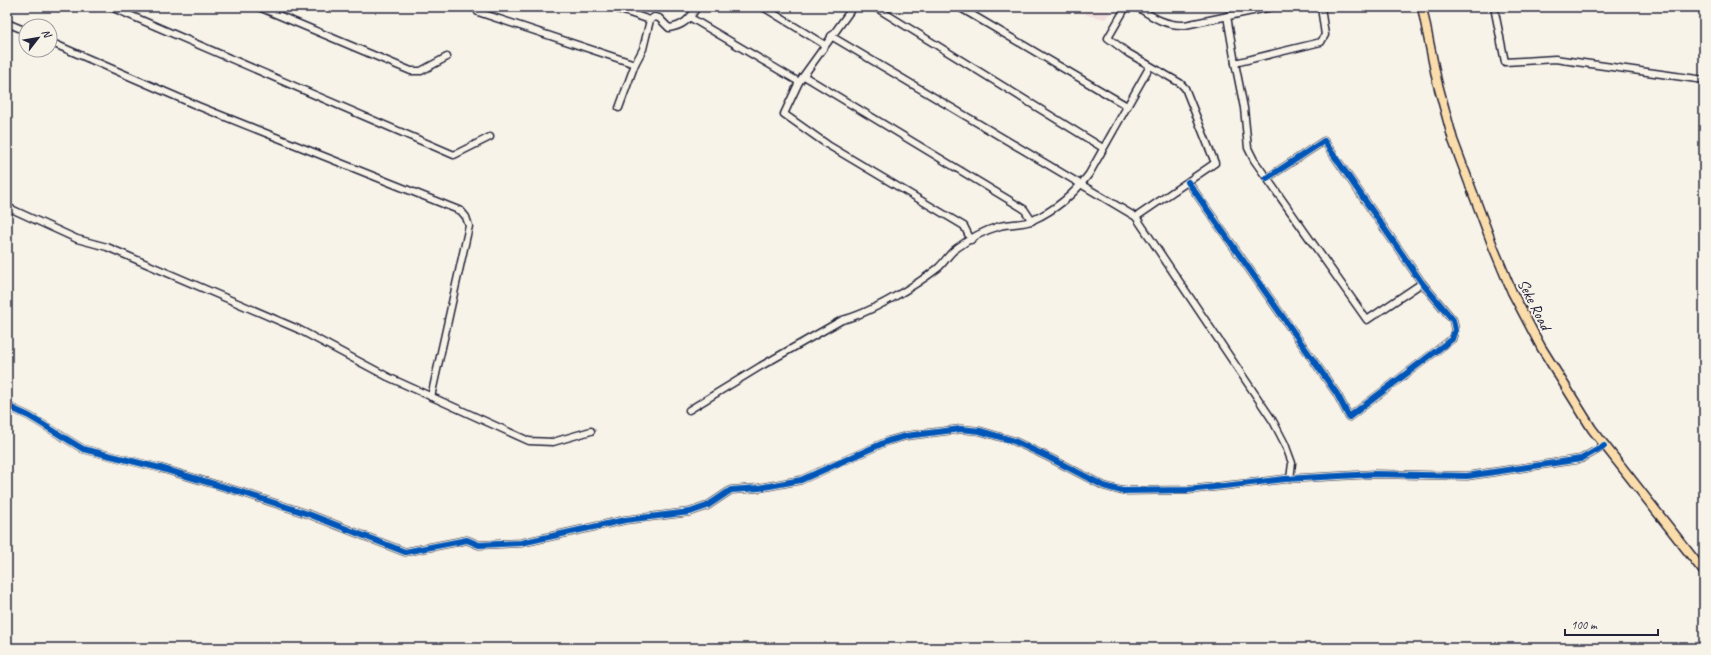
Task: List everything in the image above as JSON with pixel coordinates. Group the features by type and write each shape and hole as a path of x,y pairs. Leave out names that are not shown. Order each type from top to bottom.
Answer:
{"main road":[{"name":"Seke Road","path":"1422,7 1437,81 1453,140 1494,249 1512,292 1541,347 1604,446 1704,572"}],"street":[{"path":"111,7 454,155 490,137"},
{"path":"259,7 411,71 421,71 447,58"},
{"path":"480,7 478,12 635,64"},
{"path":"612,7 650,20"},
{"path":"619,108 635,64 643,49 650,20 654,17 659,18 669,28 677,27 691,18 697,7"},
{"path":"763,7 825,45"},
{"path":"853,7 799,82 784,114 828,145 964,226 970,240"},
{"path":"875,7 1103,148"},
{"path":"959,7 1127,106"},
{"path":"1126,7 1108,38 1128,53 1180,82 1185,88 1215,163 1136,218"},
{"path":"1137,7 1160,21 1173,25 1272,7"},
{"path":"1235,63 1321,42 1325,35 1321,7"},
{"path":"1494,7 1505,62 1555,59 1704,80"},
{"path":"1227,16 1244,108 1248,148 1254,160 1367,320 1422,283"},
{"path":"691,18 799,82"},
{"path":"7,23 18,28"},
{"path":"831,36 1136,218 1272,421 1285,444 1292,463 1290,479"},
{"path":"58,45 198,106 461,211 466,217 468,226 431,397"},
{"path":"689,410 842,320 857,317 898,295 939,267 956,248 970,240 1000,226 1032,221 1059,204 1081,185 1089,174 1150,66"},
{"path":"804,76 1024,209 1032,221"},
{"path":"1188,182 1337,394 1349,417 1452,339 1455,330 1453,320 1422,283 1324,141 1267,178"},
{"path":"7,207 77,239 106,247 298,329 388,377 529,441 553,442 591,431"},
{"path":"7,406 29,416 83,449 160,468 244,493 311,515 405,552 467,540 479,545 521,543 625,520 690,512 707,506 731,490 759,488 801,480 888,441 906,436 962,429 980,431 1008,439 1048,457 1104,486 1122,491 1188,490 1290,479 1374,474 1467,476 1581,459 1604,446"}],"shaded area":[{"path":"1083,7 1114,7 1105,19 1086,15 1086,9"}],"cycle path":[{"path":"1188,182 1337,394 1349,417 1452,339 1455,330 1453,320 1422,283 1324,141 1267,178"},
{"path":"7,406 29,416 83,449 160,468 244,493 311,515 405,552 467,540 479,545 521,543 625,520 690,512 707,506 731,490 759,488 801,480 888,441 906,436 961,429 980,431 1014,441 1104,486 1122,491 1188,490 1285,479 1375,474 1467,476 1581,459 1604,446"}]}
